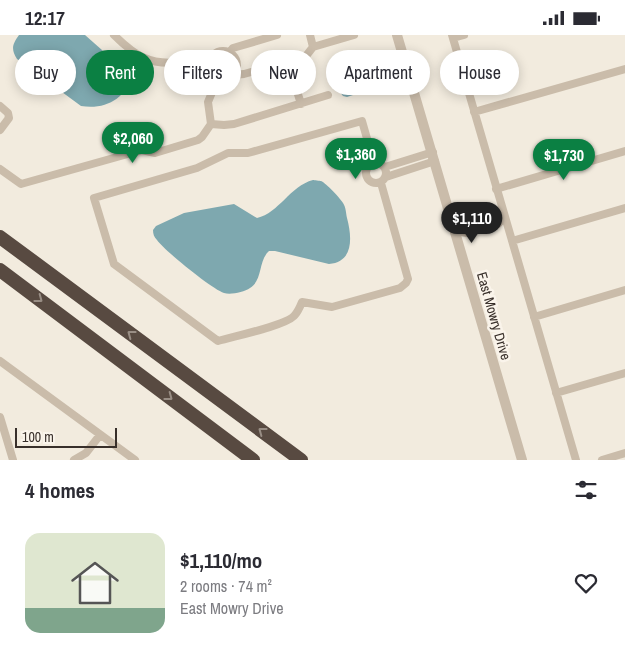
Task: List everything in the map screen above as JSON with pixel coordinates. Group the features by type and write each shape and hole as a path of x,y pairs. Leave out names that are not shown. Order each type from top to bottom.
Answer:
{"highway":[{"path":"0,237 301,460"},
{"path":"0,270 253,460"}],"street":[{"path":"114,35 135,54 164,62"},
{"path":"232,50 233,48 277,35"},
{"path":"310,35 313,47"},
{"path":"311,50 313,47 354,35"},
{"name":"East Mowry Drive","path":"398,35 522,460"},
{"path":"464,35 452,37 576,460"},
{"path":"474,113 625,69"},
{"path":"0,169 21,184 142,150 155,153 198,140 211,124 208,102 211,95"},
{"path":"298,95 301,104"},
{"path":"211,124 224,125 234,123 328,95"},
{"path":"0,106 8,113 9,118 0,130"},
{"path":"374,163 362,121 248,153 228,153 197,168 94,199 114,264 218,341 282,323 293,317 302,301 332,307 400,288 406,283 408,279 384,180 385,167"},
{"path":"496,189 625,151"},
{"path":"385,167 434,157"},
{"path":"385,167 380,163 374,163 368,167 367,177 374,183 434,157"},
{"path":"512,241 625,208"},
{"path":"455,231 464,221 496,213 505,217"},
{"path":"455,231 467,233 482,229 498,224 505,217"},
{"path":"478,218 482,229"},
{"path":"534,317 625,290"},
{"path":"0,361 135,460"},
{"path":"556,393 625,373"},
{"path":"0,417 13,460"},
{"path":"74,460 86,453 100,435"},
{"path":"602,460 625,453"}],"water":[{"path":"19,35 85,35 102,50 86,50 86,95 121,95 106,104 90,107 81,106 66,95 76,95 76,50 15,50 15,54 13,47"},
{"path":"313,180 321,181 326,185 345,206 350,233 349,247 343,259 337,262 329,264 269,251 263,260 254,285 244,291 227,294 210,285 189,269 169,252 154,235 153,230 156,226 184,213 234,204 257,218 272,211 298,188"}]}
